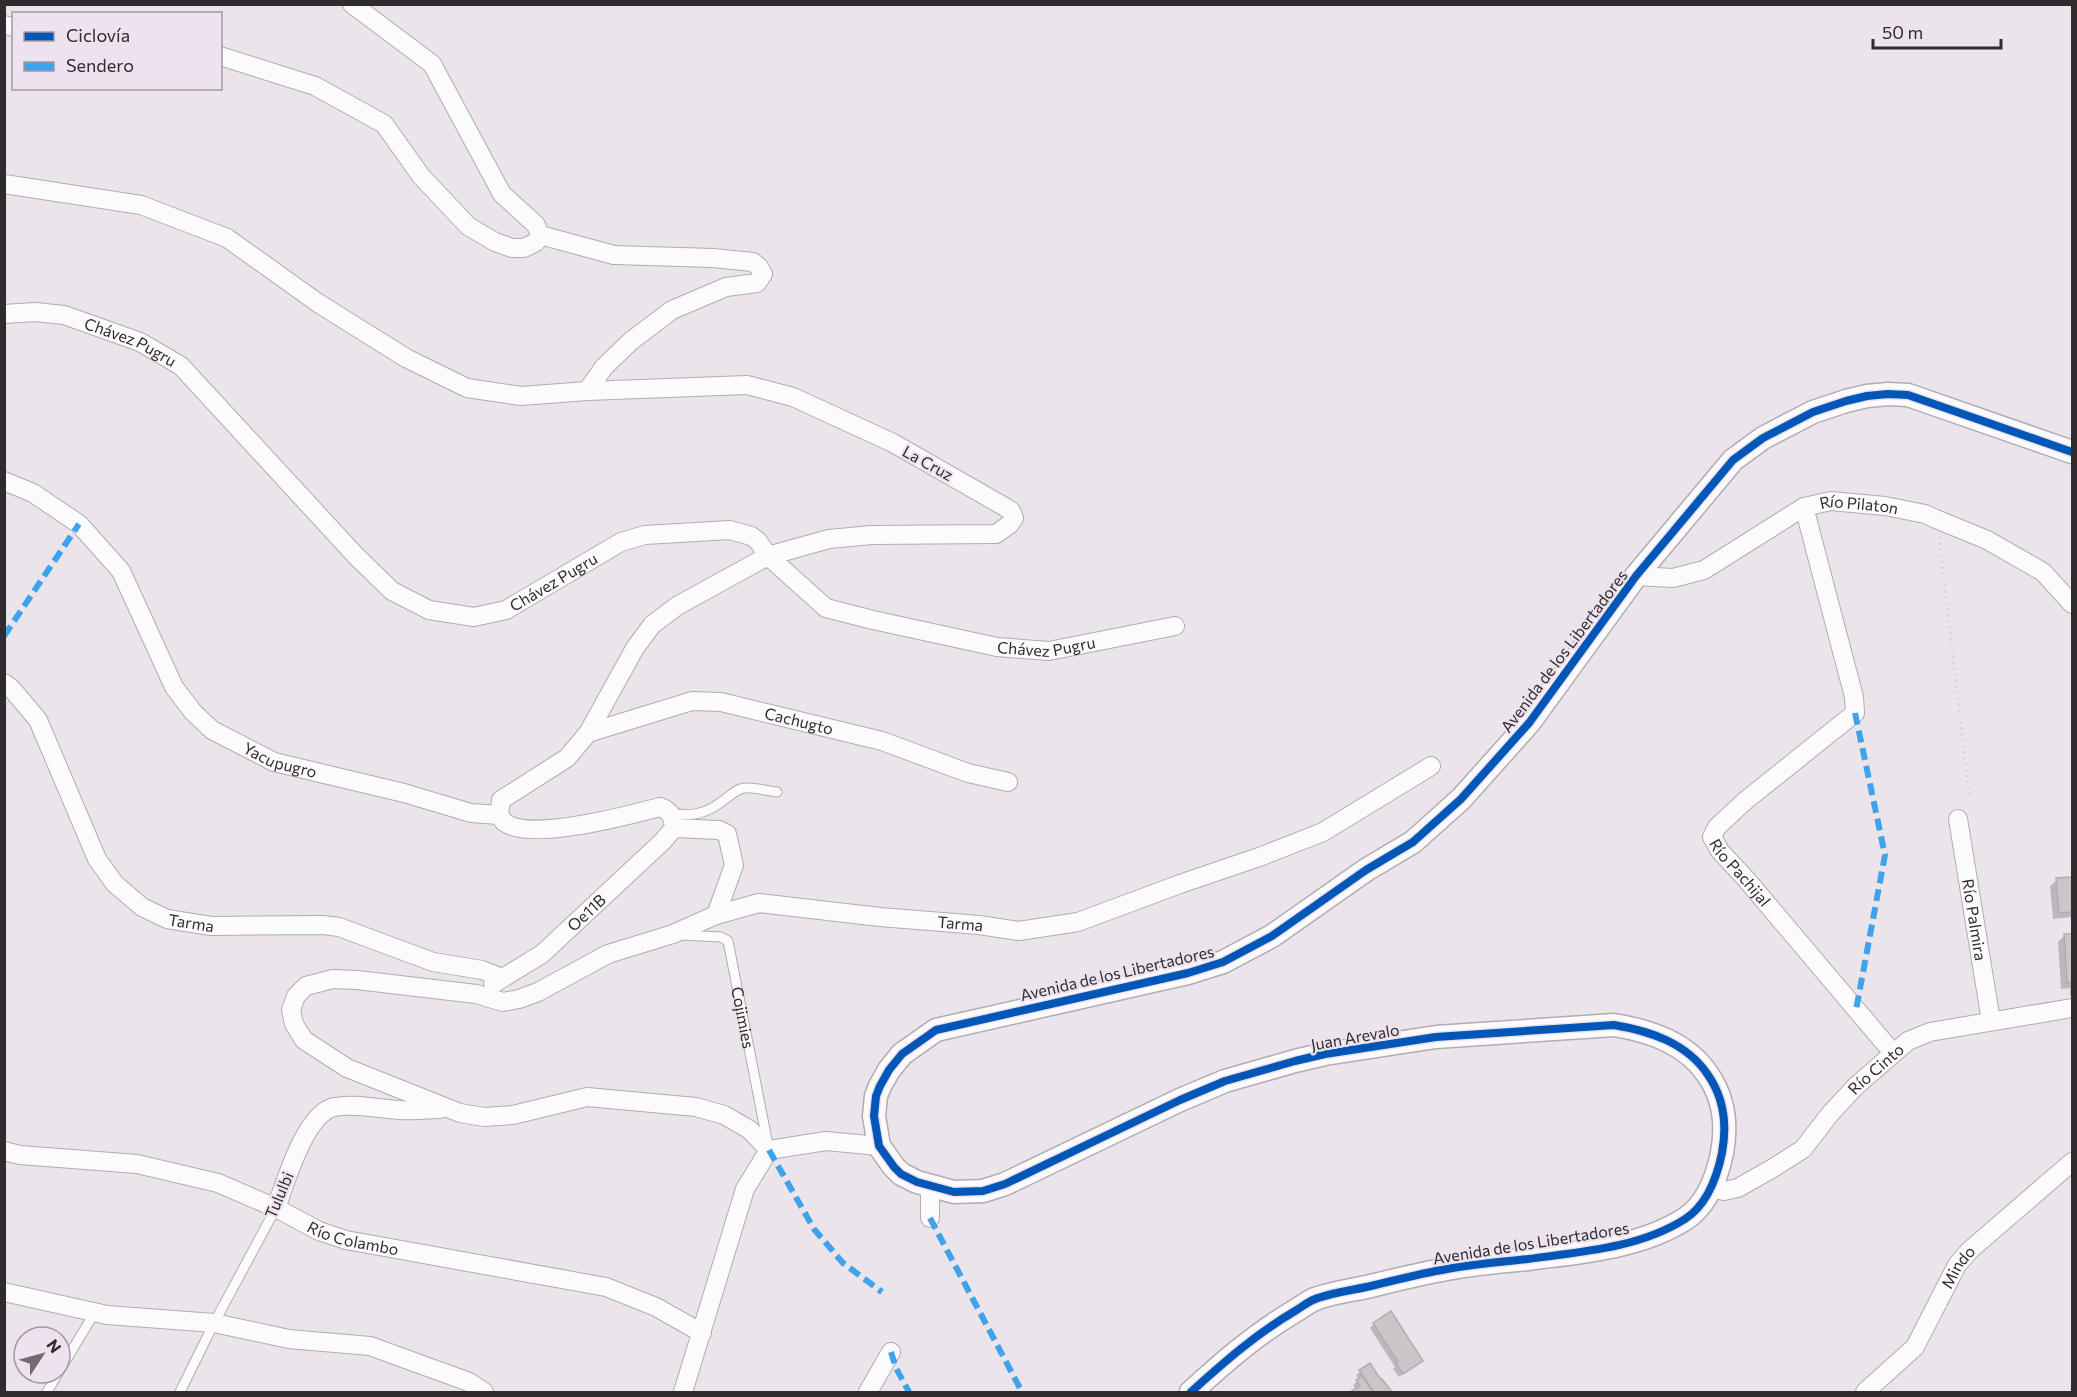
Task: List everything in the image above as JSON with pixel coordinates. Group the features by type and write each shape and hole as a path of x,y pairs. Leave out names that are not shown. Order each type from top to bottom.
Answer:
{"street":[{"path":"352,4 432,64 502,194 536,225 540,235"},
{"path":"222,57 315,86 384,124 436,193 468,226 495,242 512,248 524,248 536,242 540,235"},
{"path":"4,184 141,205 227,238 318,303 406,358 467,388 521,396 587,391 604,367 631,341 672,310 726,286 758,283 763,274 753,262 714,258 614,255 540,235"},
{"name":"Chávez Pugru","path":"4,314 35,312 64,315 140,342 181,366 392,591 429,610 474,616 506,610 621,542 645,535 730,530 751,536 768,556 826,608 997,647 1049,651 1175,626"},
{"name":"La Cruz","path":"587,391 747,385 793,397 893,443 1005,507 1011,511 1014,518 1010,524 996,534 872,535 829,539 768,556"},
{"name":"Avenida de los Libertadores","path":"879,1146 874,1116 876,1096 884,1078 902,1054 936,1030 986,1017 1104,993 1223,962 1272,936 1365,870 1413,842 1461,799 1529,723 1636,576 1734,460 1763,438 1813,412 1846,400 1888,394 1908,395 2073,452"},
{"name":"Yacupugro","path":"4,481 33,493 79,524 121,571 174,687 193,712 212,730 274,762 404,793 471,813 499,814 505,822 514,826 550,830 660,807 672,821 719,830 727,834 734,865 716,915"},
{"name":"Río Pilaton","path":"1636,576 1673,578 1704,570 1804,507 1831,501 1885,506 1925,514 1987,540 2043,572 2073,604"},
{"name":"Río Pachijal","path":"1804,507 1854,697 1855,713 1745,801 1717,827 1712,837 1720,851 1893,1053"},
{"path":"499,814 501,800 567,758 588,733 636,648 652,625 677,606 768,556"},
{"name":"Tarma","path":"4,683 38,720 97,859 115,884 142,907 167,919 211,926 323,925 339,927 434,962 482,970 501,978"},
{"name":"Cachugto","path":"588,733 692,701 721,702 882,741 968,773 1008,782"},
{"name":"Tarma","path":"448,1108 347,1068 304,1040 294,1024 291,1010 296,996 306,986 333,979 476,994 503,1002 519,999 538,992 608,954 673,934 716,915 759,903 1019,931 1078,922 1323,832 1431,766"},
{"name":"Río Palmira","path":"1958,819 1991,1021"},
{"name":"Oe11B","path":"476,994 542,954 663,841 672,821"},
{"name":"Río Cinto","path":"1710,1188 1724,1191 1738,1188 1803,1149 1836,1107 1908,1041 1930,1032 2073,1008"},
{"name":"Juan Arevalo","path":"879,1146 902,1174 930,1186 962,1193 996,1188 1180,1100 1225,1081 1324,1054 1436,1037 1598,1025 1628,1028 1655,1035 1690,1055 1708,1074 1720,1100 1725,1128 1720,1162 1710,1188"},
{"path":"448,1108 460,1113 484,1117 513,1115 587,1097 696,1107 724,1115 750,1130 769,1150"},
{"name":"Tululbi","path":"276,1208 296,1154 316,1118 332,1107 352,1105 401,1110 448,1108"},
{"path":"683,1392 745,1189 769,1150 826,1141 879,1146"},
{"name":"Río Colambo","path":"4,1151 20,1155 137,1164 218,1183 276,1208 319,1231 346,1240 606,1287 656,1307 702,1333"},
{"name":"Mindo","path":"1865,1392 1915,1347 1957,1265 1970,1250 2073,1162"},
{"path":"930,1186 930,1218"},
{"name":"Avenida de los Libertadores","path":"1191,1392 1264,1329 1317,1298 1443,1269 1590,1251 1641,1239 1685,1219 1696,1210 1710,1188"},
{"path":"4,1292 107,1315 214,1323 289,1339 370,1346 469,1382 484,1392"},
{"path":"868,1392 891,1352"}],"lane":[{"path":"672,821 712,809 733,793 744,788 777,792"},
{"name":"Cojimies","path":"673,934 722,937 728,941 769,1150"},
{"name":"Tululbi","path":"180,1392 276,1208"},
{"path":"72,1349 94,1312"}],"path":[{"path":"1936,519 1969,795"}],"building":[{"path":"2072,877 2072,912 2059,913 2056,878"},
{"path":"2064,934 2072,934 2072,982 2067,983"},
{"path":"1391,1311 1423,1361 1403,1374 1373,1323"},
{"path":"1370,1363 1392,1392 1374,1392 1359,1370"},
{"path":"1362,1376 1373,1392 1350,1392 1360,1386 1356,1380"}],"marked path":[{"path":"4,636 79,524"},
{"path":"1855,713 1885,855 1856,1010"},
{"path":"769,1150 814,1229 843,1263 882,1292"},
{"path":"930,1218 1022,1392"},
{"path":"891,1352 896,1368 909,1392"}],"cycle path":[{"path":"1191,1392 1254,1339 1315,1299 1453,1268 1568,1254 1629,1243 1667,1229 1685,1219 1693,1213 1710,1190 1722,1153 1723,1112 1718,1093 1708,1075 1690,1055 1667,1040 1614,1025 1436,1037 1325,1054 1225,1081 1180,1100 1005,1184 983,1191 954,1192 917,1182 901,1174 879,1146 874,1116 876,1096 889,1070 902,1054 936,1030 1188,973 1223,962 1272,936 1366,870 1413,842 1461,799 1529,723 1636,576 1733,460 1763,438 1813,412 1867,396 1908,395 2072,452"}]}
